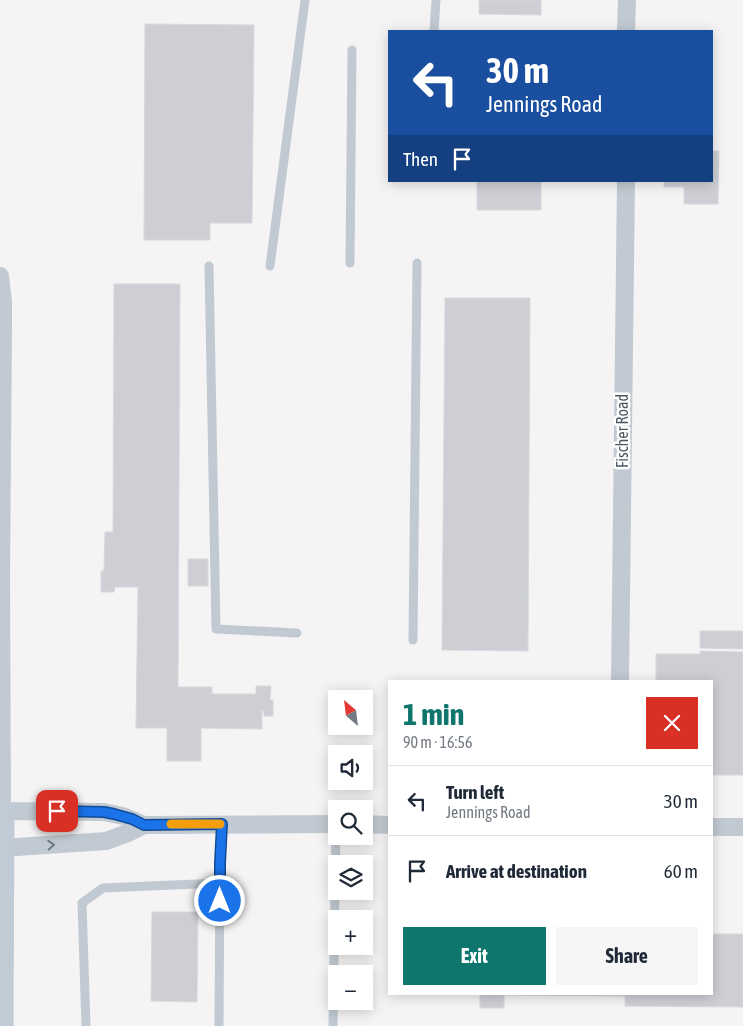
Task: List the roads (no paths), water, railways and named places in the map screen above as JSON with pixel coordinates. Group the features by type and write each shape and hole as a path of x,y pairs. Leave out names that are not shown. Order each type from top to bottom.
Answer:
{"street":[{"path":"626,30 627,0"},
{"name":"Fischer Road","path":"620,680 626,182"},
{"path":"0,276 3,302 1,387 1,1026"},
{"path":"1,811 104,812 123,816 144,825 328,824"},
{"path":"373,824 388,824"},
{"path":"1,848 106,841 144,825"},
{"path":"713,827 743,827"}],"lane":[{"path":"270,266 305,0"},
{"path":"434,30 436,0"},
{"path":"350,263 352,50"},
{"path":"413,640 417,262"},
{"path":"209,266 216,629 297,633"},
{"path":"219,1026 222,824"},
{"path":"333,1026 336,845"},
{"path":"86,1026 82,903 103,888 220,883"}]}
